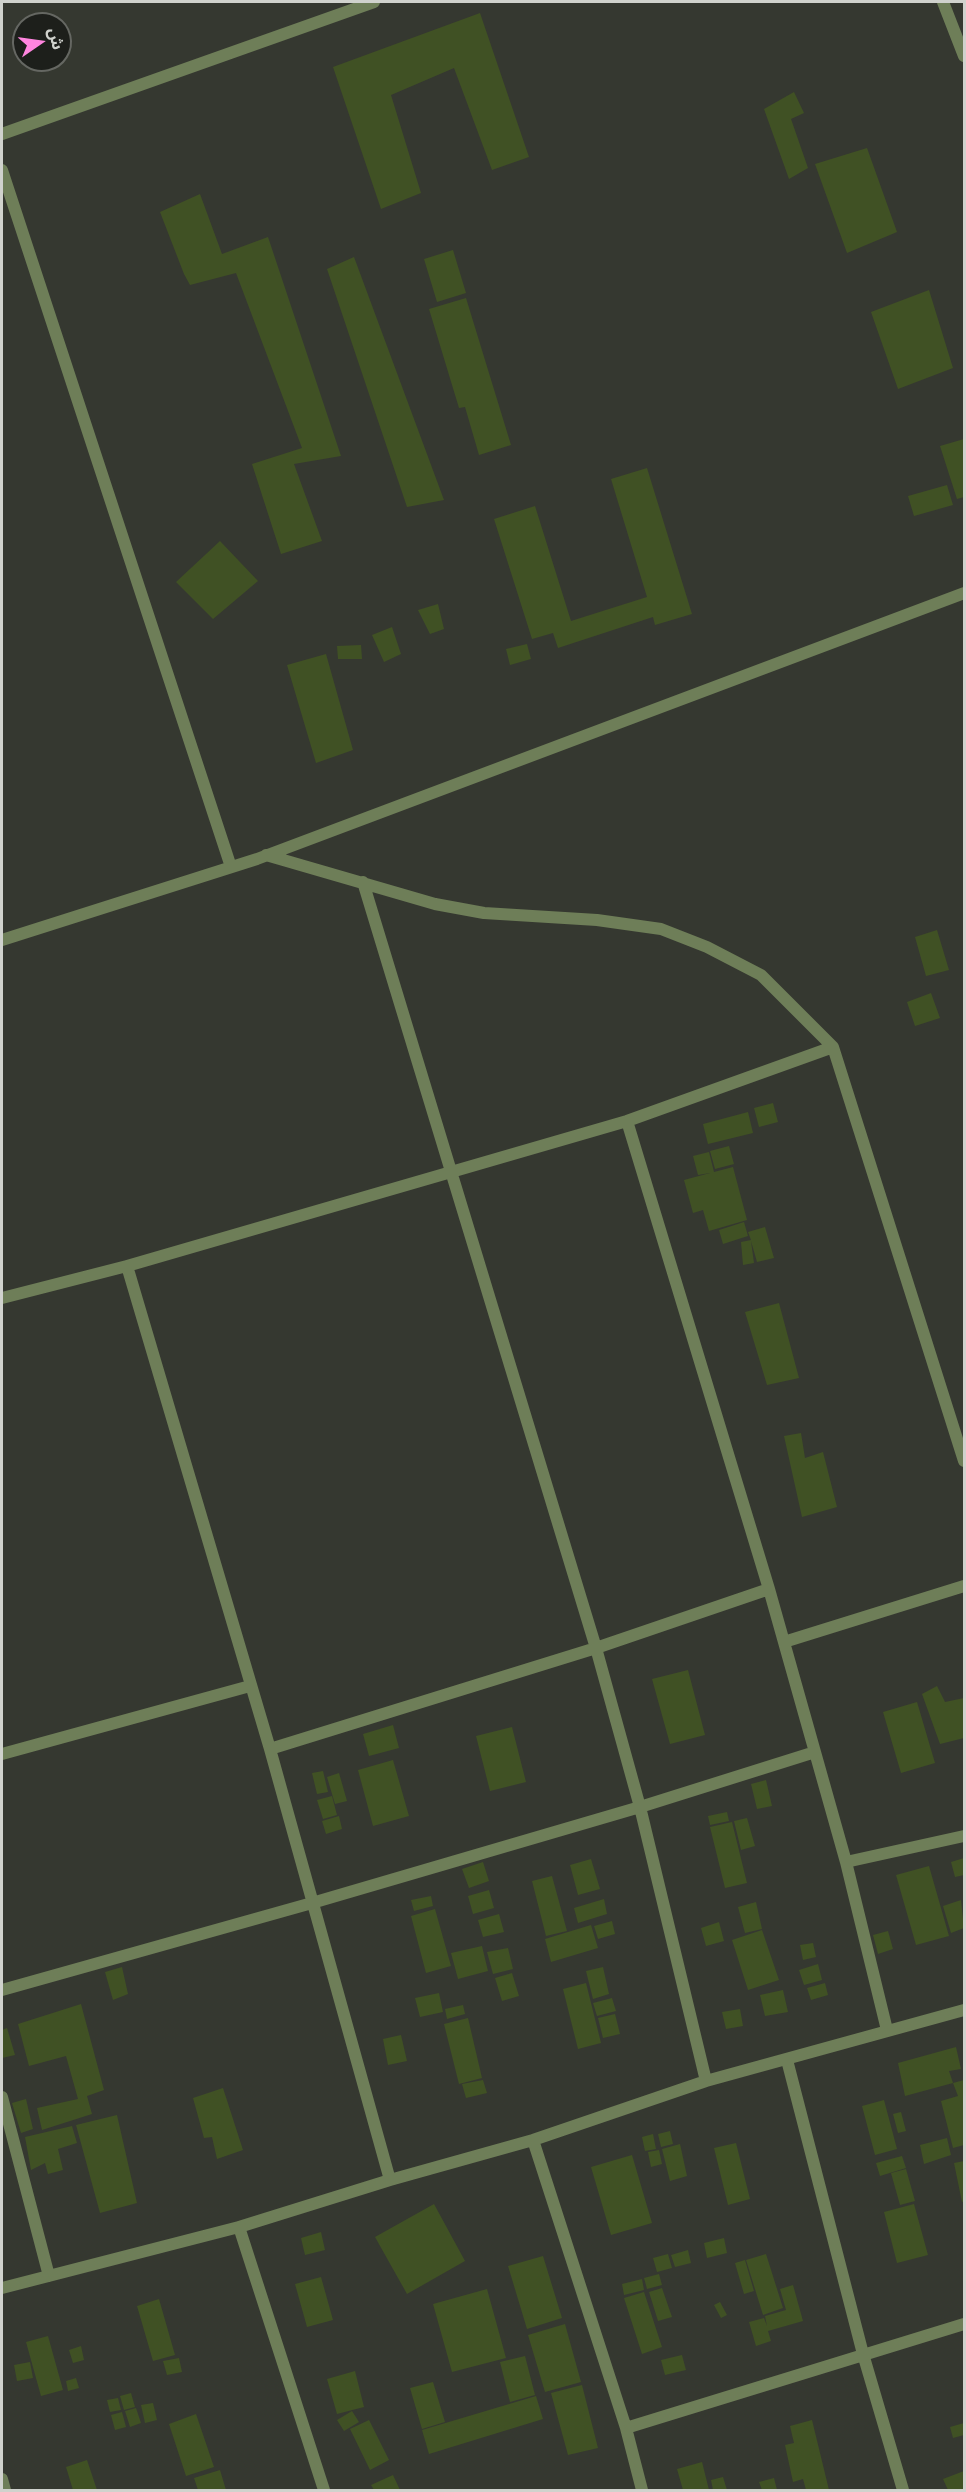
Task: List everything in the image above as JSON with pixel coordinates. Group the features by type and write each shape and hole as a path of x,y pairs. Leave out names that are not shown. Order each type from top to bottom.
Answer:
{"street":[{"path":"2,134 374,2"},
{"path":"943,2 964,56"},
{"path":"2,170 231,867"},
{"path":"2,940 266,855 964,593"},
{"path":"266,855 363,882 393,894 484,913 597,920 661,930 707,947 761,975 833,1047 964,1461"},
{"path":"363,882 596,1648 639,1807 706,2081"},
{"path":"2,1298 127,1266 627,1121 833,1047"},
{"path":"627,1121 769,1589 846,1862 887,2030"},
{"path":"127,1266 270,1749 390,2180"},
{"path":"784,1642 964,1586"},
{"path":"270,1749 596,1648 769,1589"},
{"path":"2,1754 250,1686"},
{"path":"2,1990 312,1903 639,1807 815,1752"},
{"path":"846,1862 964,1836"},
{"path":"2,2288 239,2227 390,2180 533,2140 706,2081 964,2010"},
{"path":"787,2060 863,2354 903,2490"},
{"path":"2,2097 49,2276"},
{"path":"533,2140 626,2428 642,2490"},
{"path":"239,2227 324,2490"},
{"path":"626,2428 964,2324"},
{"path":"2,2479 5,2490"}],"building":[{"path":"480,13 529,157 492,170 454,68 391,95 421,193 381,209 333,67"},
{"path":"794,92 804,113 791,119 808,168 789,179 764,109"},
{"path":"867,148 897,232 847,253 815,164"},
{"path":"200,194 222,254 268,237 341,456 294,464 322,541 281,554 252,464 302,448 236,273 190,285 184,274 160,212"},
{"path":"453,250 466,293 437,302 424,259"},
{"path":"354,257 444,500 407,507 327,269"},
{"path":"929,290 953,368 898,389 871,312"},
{"path":"466,298 511,445 479,455 465,407 459,408 429,309"},
{"path":"964,439 964,497 957,499 940,446"},
{"path":"647,468 692,614 655,625 653,617 558,648 553,633 532,639 494,519 535,506 571,621 647,597 611,479"},
{"path":"947,485 953,505 914,516 908,496"},
{"path":"220,541 258,581 213,619 176,582"},
{"path":"438,604 444,629 430,634 418,610"},
{"path":"392,627 401,654 384,662 372,635"},
{"path":"527,644 531,659 510,665 506,649"},
{"path":"361,645 362,659 338,659 337,646"},
{"path":"326,654 353,750 316,763 287,665"},
{"path":"937,930 949,970 926,976 915,937"},
{"path":"931,993 940,1018 915,1026 907,1002"},
{"path":"773,1103 778,1122 759,1127 754,1108"},
{"path":"748,1112 753,1133 708,1144 703,1124"},
{"path":"729,1146 734,1164 715,1169 710,1151"},
{"path":"709,1152 714,1172 733,1167 747,1220 709,1231 703,1210 693,1213 684,1180 710,1173 698,1175 693,1156"},
{"path":"744,1222 748,1236 723,1244 719,1230"},
{"path":"765,1227 774,1258 757,1262 751,1241 754,1263 743,1265 741,1242 751,1240 748,1232"},
{"path":"779,1303 799,1378 767,1385 745,1312"},
{"path":"801,1433 805,1458 823,1452 837,1507 802,1517 784,1436"},
{"path":"688,1670 705,1735 670,1744 652,1679"},
{"path":"937,1686 945,1702 964,1698 964,1738 940,1744 922,1694"},
{"path":"917,1702 935,1763 901,1773 883,1712"},
{"path":"393,1725 399,1748 369,1756 363,1734"},
{"path":"512,1727 526,1782 490,1791 476,1736"},
{"path":"393,1760 409,1816 373,1826 358,1770"},
{"path":"323,1771 328,1792 317,1794 312,1773"},
{"path":"339,1773 347,1801 335,1804 327,1777"},
{"path":"766,1780 772,1806 757,1809 751,1784"},
{"path":"332,1796 337,1815 323,1819 317,1800"},
{"path":"727,1812 729,1821 710,1825 708,1816"},
{"path":"339,1816 342,1829 326,1834 322,1821"},
{"path":"747,1818 755,1846 741,1850 734,1821"},
{"path":"732,1822 747,1883 725,1888 710,1827"},
{"path":"964,1858 964,1875 955,1877 951,1862"},
{"path":"591,1859 600,1889 578,1895 570,1865"},
{"path":"483,1862 489,1881 469,1888 462,1869"},
{"path":"929,1866 949,1936 916,1945 896,1875"},
{"path":"552,1876 567,1931 546,1936 532,1881"},
{"path":"489,1890 494,1908 473,1914 468,1896"},
{"path":"431,1896 433,1906 414,1911 411,1900"},
{"path":"604,1899 607,1914 578,1923 574,1908"},
{"path":"961,1900 964,1928 951,1933 943,1906"},
{"path":"756,1902 762,1929 745,1933 738,1907"},
{"path":"435,1909 451,1966 426,1973 411,1916"},
{"path":"499,1914 504,1932 483,1937 478,1920"},
{"path":"612,1921 615,1934 598,1939 594,1926"},
{"path":"719,1922 724,1941 706,1946 701,1928"},
{"path":"591,1925 598,1948 551,1962 545,1939"},
{"path":"762,1930 779,1980 748,1990 732,1940"},
{"path":"888,1931 893,1949 878,1954 873,1935"},
{"path":"813,1943 816,1957 803,1960 800,1945"},
{"path":"482,1946 488,1971 458,1979 451,1953"},
{"path":"508,1948 513,1969 493,1974 487,1952"},
{"path":"818,1964 822,1980 804,1985 799,1970"},
{"path":"122,1967 128,1994 113,2000 105,1972"},
{"path":"603,1967 609,1994 593,1999 586,1971"},
{"path":"512,1973 519,1996 502,2001 495,1978"},
{"path":"586,1983 601,2043 578,2049 563,1989"},
{"path":"825,1983 828,1995 811,2000 807,1988"},
{"path":"783,1990 788,2012 765,2016 760,1995"},
{"path":"439,1993 443,2012 420,2017 415,1998"},
{"path":"612,1998 616,2011 597,2016 593,2003"},
{"path":"81,2004 104,2090 87,2096 92,2114 42,2130 37,2108 78,2099 66,2056 29,2066 18,2024"},
{"path":"463,2005 465,2014 447,2019 445,2009"},
{"path":"740,2009 743,2026 726,2029 722,2012"},
{"path":"615,2014 620,2034 603,2038 598,2018"},
{"path":"468,2018 482,2078 459,2084 444,2024"},
{"path":"7,2028 15,2055 2,2058 2,2030"},
{"path":"401,2035 407,2061 388,2065 383,2039"},
{"path":"956,2047 961,2069 949,2071 953,2083 905,2096 898,2063"},
{"path":"483,2080 487,2093 466,2098 462,2084"},
{"path":"964,2080 964,2145 953,2148 941,2101 958,2096 953,2083"},
{"path":"223,2088 243,2150 217,2159 212,2137 204,2138 193,2098"},
{"path":"26,2099 33,2129 21,2133 12,2103"},
{"path":"884,2100 897,2149 875,2155 862,2106"},
{"path":"901,2112 906,2131 898,2133 893,2114"},
{"path":"117,2115 137,2203 100,2213 76,2125"},
{"path":"72,2126 77,2143 58,2149 63,2170 48,2174 45,2163 31,2170 25,2137"},
{"path":"670,2131 673,2144 661,2147 658,2134"},
{"path":"653,2134 656,2149 645,2151 642,2137"},
{"path":"947,2138 951,2155 924,2164 920,2145"},
{"path":"736,2143 750,2199 728,2205 714,2148"},
{"path":"680,2144 687,2176 670,2181 662,2149"},
{"path":"659,2150 662,2164 651,2167 648,2152"},
{"path":"632,2155 652,2223 611,2235 591,2167"},
{"path":"902,2156 906,2168 880,2176 876,2163"},
{"path":"964,2161 964,2201 962,2202 954,2163"},
{"path":"906,2169 915,2201 900,2205 891,2173"},
{"path":"434,2204 465,2261 407,2294 375,2237"},
{"path":"914,2204 928,2255 897,2263 884,2212"},
{"path":"321,2232 325,2250 305,2255 301,2238"},
{"path":"724,2238 727,2253 707,2258 704,2243"},
{"path":"688,2250 691,2263 675,2267 671,2255"},
{"path":"668,2254 672,2268 657,2272 653,2258"},
{"path":"766,2254 783,2308 763,2315 746,2260"},
{"path":"543,2256 562,2318 527,2329 508,2266"},
{"path":"745,2260 754,2291 744,2294 735,2263"},
{"path":"659,2274 662,2285 647,2289 644,2278"},
{"path":"321,2277 333,2320 307,2327 295,2284"},
{"path":"642,2279 644,2290 624,2295 622,2284"},
{"path":"793,2285 803,2321 768,2331 771,2341 756,2346 749,2322 764,2318 767,2326 765,2316 786,2310 780,2289"},
{"path":"662,2288 672,2317 658,2321 649,2292"},
{"path":"487,2289 506,2358 452,2372 433,2304"},
{"path":"644,2292 662,2347 642,2354 624,2298"},
{"path":"159,2299 175,2355 153,2361 137,2306"},
{"path":"720,2302 727,2315 721,2318 714,2305"},
{"path":"565,2324 581,2382 545,2392 528,2335"},
{"path":"48,2336 63,2390 41,2396 26,2342"},
{"path":"81,2346 84,2360 73,2363 69,2350"},
{"path":"682,2355 686,2370 665,2375 661,2360"},
{"path":"525,2356 535,2395 510,2402 500,2362"},
{"path":"179,2358 182,2372 167,2375 163,2361"},
{"path":"30,2362 33,2378 17,2381 14,2365"},
{"path":"355,2371 364,2407 337,2414 327,2379"},
{"path":"76,2378 79,2388 68,2391 66,2381"},
{"path":"433,2382 445,2422 422,2429 410,2388"},
{"path":"582,2385 598,2448 568,2455 551,2393"},
{"path":"131,2393 135,2407 124,2410 120,2396"},
{"path":"536,2396 543,2419 429,2454 422,2430"},
{"path":"118,2398 121,2410 110,2412 107,2400"},
{"path":"153,2403 157,2420 145,2423 141,2405"},
{"path":"136,2408 141,2423 130,2427 125,2411"},
{"path":"352,2411 359,2422 344,2431 337,2420"},
{"path":"122,2412 126,2427 115,2430 111,2415"},
{"path":"196,2414 214,2467 186,2476 169,2424"},
{"path":"369,2420 389,2460 370,2470 350,2429"},
{"path":"812,2420 829,2490 806,2490 803,2479 793,2482 785,2445 794,2443 790,2426"},
{"path":"964,2423 964,2435 953,2438 950,2427"},
{"path":"87,2460 97,2490 73,2490 66,2467"},
{"path":"702,2462 709,2490 683,2490 677,2469"},
{"path":"220,2470 226,2490 198,2490 194,2478"},
{"path":"964,2471 964,2490 948,2490 943,2479"},
{"path":"393,2475 400,2490 374,2490 371,2485"},
{"path":"723,2477 727,2490 713,2490 711,2480"},
{"path":"774,2478 777,2490 762,2490 759,2482"}]}
